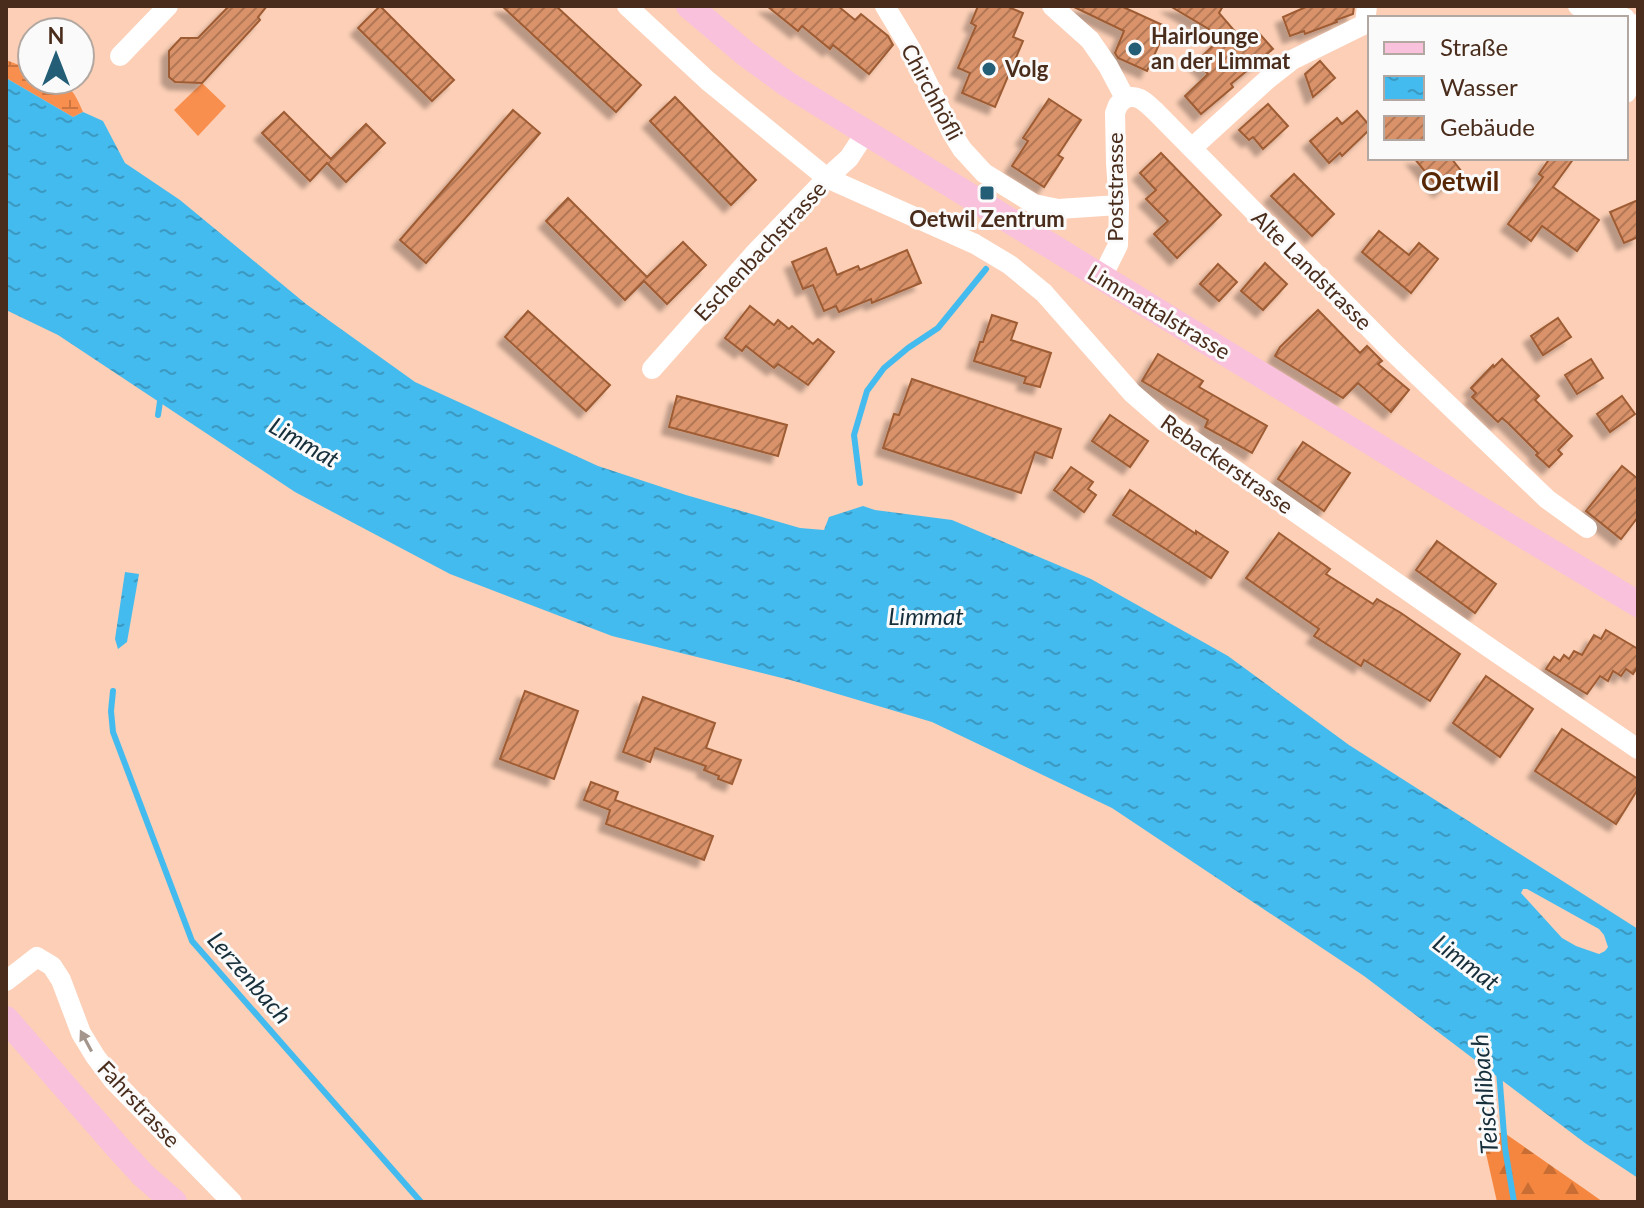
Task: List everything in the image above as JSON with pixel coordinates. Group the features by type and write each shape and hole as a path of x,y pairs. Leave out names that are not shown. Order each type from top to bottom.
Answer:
{"main road":[{"name":"Limmattalstrasse","path":"689,6 787,84 1638,604"},
{"path":"6,1019 143,1175 161,1202"},
{"path":"143,1175 174,1202"}],"street":[{"path":"120,56 168,6"},
{"name":"Rebackerstrasse","path":"627,6 708,81 827,178 975,244 1010,265 1044,293 1132,393 1163,420 1638,749"},
{"name":"Chirchhöfli","path":"885,6 912,51 952,133 984,173 1034,204 1058,209 1119,205"},
{"path":"1052,6 1090,40 1125,98"},
{"path":"1192,148 1292,60 1365,24 1367,6"},
{"path":"1578,6 1617,16"},
{"path":"1628,92 1634,73 1638,25"},
{"name":"Alte Landstrasse","path":"1125,98 1140,97 1390,349 1547,499 1587,528"},
{"name":"Poststrasse","path":"1102,277 1118,245 1115,113 1125,98"},
{"name":"Eschenbachstrasse","path":"652,369 755,253 849,158 866,132"},
{"name":"Fahrstrasse","path":"6,981 37,957 52,966 61,980 81,1033 113,1080 232,1202"}],"green space":[{"path":"6,60 16,64 16,84 6,78"},
{"path":"202,83 226,106 198,136 174,110"},
{"path":"37,96 75,96 83,112 73,117"},
{"path":"1503,1132 1603,1202 1497,1202 1483,1140"}],"water":[{"name":"Limmat","path":"6,78 16,84 16,96 37,96 73,117 83,112 103,121 125,163 180,200 306,304 415,382 598,466 686,495 800,528 824,530 829,517 863,506 952,520 1091,579 1228,656 1349,745 1638,929 1638,1178 1585,1143 1364,976 1112,808 932,722 794,681 612,636 450,574 295,492 58,335 6,310","holes":["1527,889 1599,929 1608,947 1605,951 1599,954 1576,946 1562,938 1521,893"]},
{"path":"125,572 139,574 127,642 118,649 115,639"}],"building":[{"path":"229,6 267,6 258,17 260,20 202,83 175,82 169,77 169,51 181,38 198,38"},
{"path":"380,6 454,80 432,101 358,28"},
{"path":"502,6 556,6 641,85 616,112"},
{"path":"767,6 838,6 855,20 861,14 888,36 893,45 869,74 833,45 830,49 802,26 798,31"},
{"path":"978,6 1006,6 1023,13 1013,37 1023,41 995,107 962,93 970,73 958,68 976,26 971,23"},
{"path":"1072,6 1121,6 1167,27 1147,71 1118,58 1115,53 1124,31"},
{"path":"1170,6 1223,6 1219,13 1244,42 1257,31 1273,49 1201,114 1185,96 1208,74 1196,62 1222,37"},
{"path":"1308,6 1354,6 1353,14 1337,22 1290,36 1283,17"},
{"path":"1320,61 1335,78 1313,97 1305,74"},
{"path":"675,97 756,180 731,205 650,121"},
{"path":"1049,99 1081,120 1058,155 1063,158 1044,187 1012,166 1028,141 1023,138"},
{"path":"1268,104 1288,126 1263,149 1253,137 1249,140 1239,130"},
{"path":"513,110 540,133 426,263 400,240"},
{"path":"1357,111 1368,124 1368,131 1342,156 1340,153 1329,163 1310,141 1337,118 1342,124"},
{"path":"284,112 331,159 366,124 385,143 346,182 327,163 310,181 262,133"},
{"path":"1161,153 1221,215 1177,258 1154,234 1168,221 1146,199 1156,190 1140,173"},
{"path":"1416,160 1453,160 1462,172 1440,190"},
{"path":"1549,160 1573,160 1553,187 1599,220 1577,251 1542,226 1531,241 1508,224 1543,177 1539,174"},
{"path":"1294,174 1334,214 1312,236 1271,196"},
{"path":"568,198 647,277 683,242 706,265 667,304 644,281 625,300 546,221"},
{"path":"1638,200 1638,237 1624,243 1610,212"},
{"path":"1379,231 1409,255 1419,243 1438,259 1411,293 1362,252"},
{"path":"826,248 837,275 858,266 860,270 907,250 921,283 872,303 871,299 839,312 836,306 824,311 813,285 803,289 792,262"},
{"path":"1265,263 1287,284 1263,310 1241,291"},
{"path":"1218,264 1237,282 1219,301 1200,284"},
{"path":"750,306 774,325 778,320 789,329 792,326 813,344 818,339 834,352 808,385 778,364 774,368 746,346 742,351 725,338"},
{"path":"1318,310 1360,353 1367,346 1382,361 1378,364 1409,390 1391,412 1358,383 1343,398 1275,356 1280,347"},
{"path":"528,311 610,385 586,411 505,337"},
{"path":"992,315 1017,323 1011,340 1051,353 1040,387 1024,383 1026,377 974,361"},
{"path":"1558,318 1571,337 1543,355 1531,336"},
{"path":"1158,354 1203,381 1199,387 1267,426 1252,453 1205,427 1208,420 1142,381"},
{"path":"1502,359 1539,396 1535,400 1572,436 1558,450 1562,454 1549,467 1508,423 1502,418 1498,422 1472,397 1476,393 1471,388"},
{"path":"1591,359 1603,378 1577,394 1565,375"},
{"path":"912,379 1061,429 1052,458 1035,452 1021,493 883,448 894,414 899,415"},
{"path":"677,396 787,425 778,456 669,427"},
{"path":"1622,396 1635,414 1610,432 1597,414"},
{"path":"1110,415 1148,441 1130,467 1092,441"},
{"path":"1303,442 1350,473 1324,511 1278,479"},
{"path":"1622,466 1638,479 1638,517 1621,539 1586,511"},
{"path":"1071,467 1093,482 1088,489 1096,495 1084,512 1054,490"},
{"path":"1130,490 1228,552 1211,578 1113,515"},
{"path":"1279,533 1330,569 1326,574 1373,604 1377,599 1401,613 1460,654 1430,701 1364,660 1361,666 1314,636 1319,629 1246,578"},
{"path":"1437,541 1496,584 1475,613 1416,570"},
{"path":"1606,630 1638,649 1638,666 1633,674 1626,669 1621,676 1613,671 1608,681 1600,676 1587,694 1546,669 1554,657 1560,661 1564,655 1569,659 1574,651 1582,655 1594,635 1601,639"},
{"path":"1486,676 1533,709 1500,757 1453,723"},
{"path":"525,691 578,711 554,779 500,759"},
{"path":"643,697 715,723 706,748 741,760 732,784 704,770 706,766 655,748 650,762 623,752"},
{"path":"1562,729 1638,779 1638,789 1616,824 1535,771"},
{"path":"591,782 618,792 615,800 713,836 704,860 606,824 610,810 584,800"}],"waterway":[{"path":"860,483 854,435 867,391 884,368 938,328 986,269"},
{"name":"Lerzenbach","path":"158,415 161,395"},
{"name":"Lerzenbach","path":"113,691 113,732 192,941 421,1202"},
{"name":"Teischlibach","path":"1499,1071 1505,1148 1514,1202"}],"place":[{"name":"Hairlounge an der Limmat","path":"1135,49"},
{"name":"Volg","path":"989,69"},
{"name":"Oetwil Zentrum","path":"987,193"}],"district":[{"name":"Oetwil","path":"1460,182"}]}
